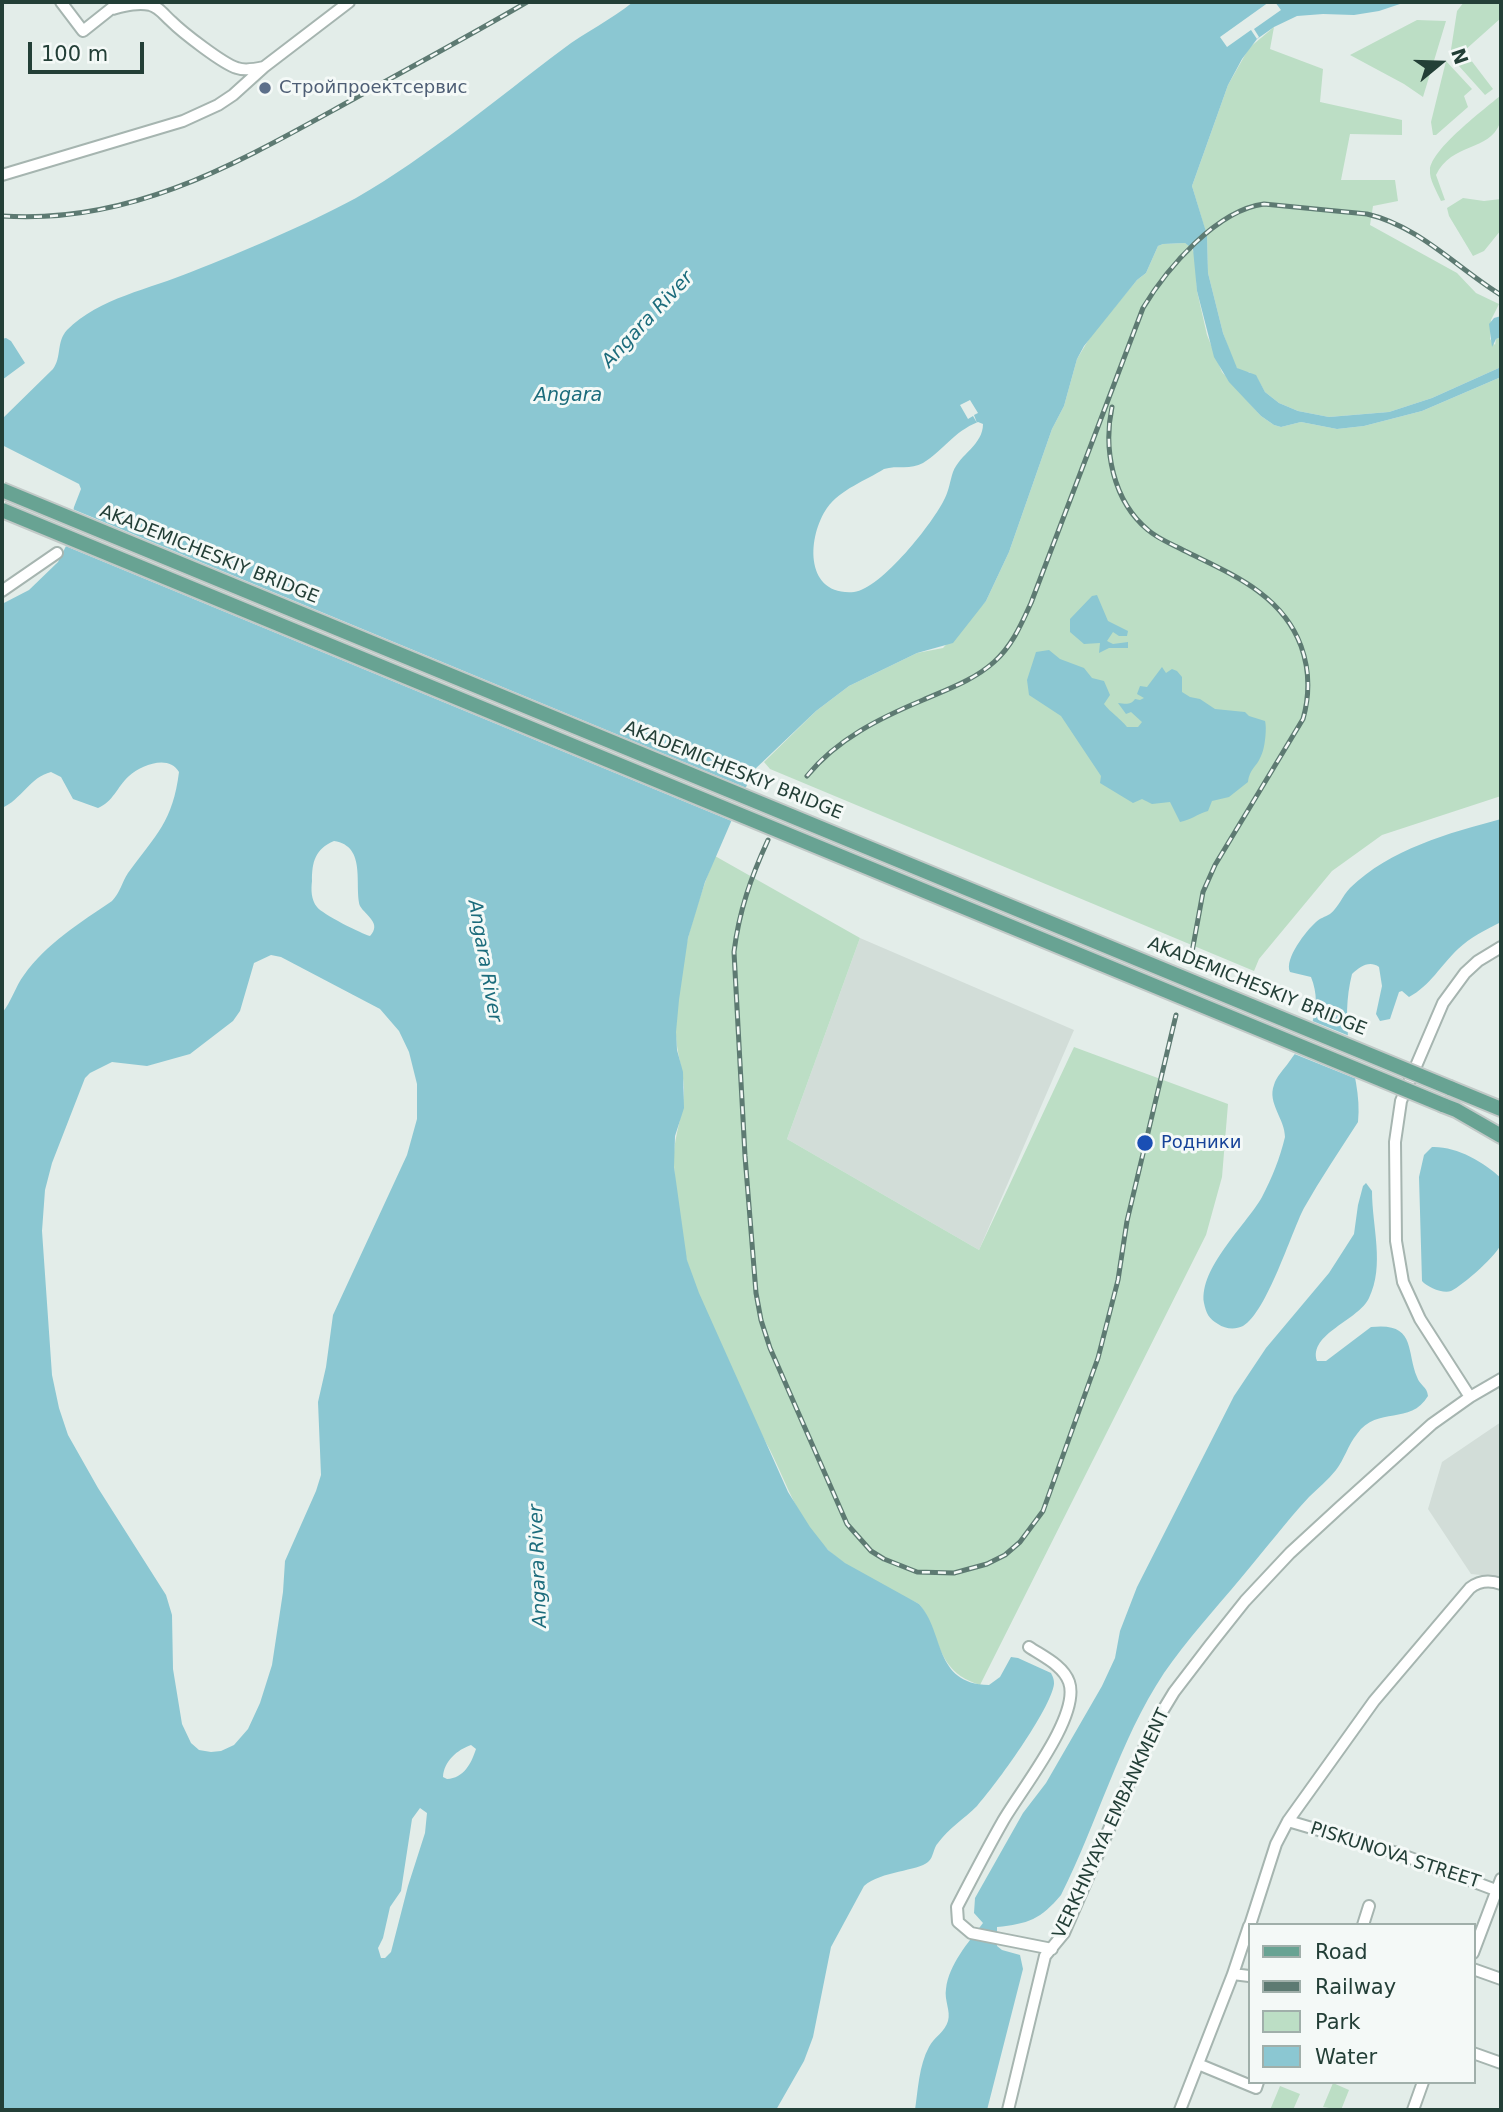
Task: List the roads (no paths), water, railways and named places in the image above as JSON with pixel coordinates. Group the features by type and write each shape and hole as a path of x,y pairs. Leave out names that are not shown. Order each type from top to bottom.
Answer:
{"main road":[{"name":"AKADEMICHESKIY BRIDGE","path":"2,490 1501,1109"},
{"name":"AKADEMICHESKIY BRIDGE","path":"2,510 1443,1105 1476,1121"},
{"path":"1476,1121 1501,1130"},
{"path":"1476,1121 1501,1136"}],"street":[{"path":"61,2 83,31 116,5 155,6 228,64 246,70 264,67"},
{"path":"2,175 183,121 233,95 264,67 349,2"},
{"path":"2,591 57,553"},
{"path":"1470,1397 1420,1319 1403,1282 1396,1241 1395,1142 1401,1101 1443,1003 1465,972 1501,947"},
{"name":"VERKHNYAYA EMBANKMENT","path":"1008,2110 1045,1956 1065,1933 1137,1761 1174,1692 1245,1601 1290,1553 1432,1424 1501,1379"},
{"path":"1250,1923 1276,1844 1288,1821 1374,1701 1466,1591 1475,1584 1490,1580 1501,1584"},
{"path":"1029,1647 1060,1668 1069,1682 1069,1704 1053,1744 1004,1819 957,1907 958,1922 971,1933 1052,1949"},
{"name":"PISKUNOVA STREET","path":"1288,1821 1397,1853 1499,1891"},
{"path":"1475,1948 1499,1891 1501,1879"},
{"path":"1364,1923 1369,1906"},
{"path":"1180,2110 1248,1928"},
{"path":"1475,1970 1501,1979"},
{"path":"1233,1974 1248,1976"},
{"path":"1475,2054 1501,2063"},
{"path":"1198,2064 1256,2088 1257,2084"},
{"path":"1413,2110 1422,2084"}],"water":[{"path":"633,2 1406,2 1379,11 1354,15 1297,16 1257,39 1242,59 1228,85 1192,186 1207,235 1208,273 1223,333 1237,368 1256,375 1265,392 1279,403 1298,411 1329,417 1389,412 1432,398 1501,367 1501,377 1422,411 1364,426 1337,429 1301,422 1281,427 1274,425 1261,416 1229,382 1214,357 1197,291 1193,249 1185,243 1158,246 1146,273 1137,280 1084,346 1077,359 1064,406 1052,429 1009,552 986,601 953,643 917,653 849,686 816,711 753,771 705,882 688,938 679,1000 676,1032 677,1050 683,1072 684,1108 675,1136 674,1167 687,1260 699,1293 788,1492 828,1550 845,1563 919,1604 927,1615 943,1655 958,1676 971,1682 989,1685 1000,1677 1011,1657 1051,1673 1054,1682 1051,1696 1043,1711 1008,1765 977,1806 936,1845 930,1860 923,1865 880,1877 864,1886 831,1947 813,2037 804,2061 776,2110 2,2110 2,1013 24,975 43,953 115,898 128,873 162,827 172,803 179,772 169,763 162,762 140,768 98,808 73,799 61,777 51,772 37,779 15,800 2,808 2,604 29,590 58,562 66,546 74,507 81,489 79,484 2,445 2,419 53,369 64,335 80,319 109,302 253,246 356,198 436,146 571,43","holes":["978,422 983,424 979,438 956,466 939,509 905,553 865,588 854,592 838,591 826,585 818,575 814,548 820,520 833,501 846,490 884,469 923,463 969,426","334,841 344,844 355,858 360,906 374,923 370,936 326,914 314,901 314,862 319,852","271,955 281,957 380,1009 399,1031 409,1052 417,1084 417,1119 407,1155 333,1315 318,1402 321,1475 285,1561 272,1665 260,1703 248,1729 234,1745 211,1752 199,1750 191,1743 182,1724 173,1669 172,1615 166,1595 98,1488 68,1435 59,1408 52,1375 42,1231 45,1190 52,1163 85,1078 112,1062 147,1066 190,1054 233,1021 240,1011 254,963","471,1745 476,1749 462,1773 453,1778 443,1777 449,1761","420,1808 427,1813 425,1833 391,1952 381,1958 378,1948 390,1907 401,1891 412,1819"]},
{"path":"1501,316 1501,337 1496,339 1492,347 1489,324 1494,318"},
{"path":"2,339 11,341 25,363 2,380"},
{"path":"1097,595 1108,621 1128,631 1127,636 1119,636 1113,632 1107,641 1113,644 1128,642 1128,648 1109,648 1099,653 1100,643 1084,644 1070,632 1070,619 1092,596"},
{"path":"1049,650 1060,659 1084,668 1092,678 1104,681 1110,695 1104,704 1127,727 1138,727 1142,722 1131,712 1126,714 1118,703 1128,704 1135,699 1144,698 1137,694 1140,686 1147,687 1162,667 1166,673 1172,669 1177,671 1182,677 1182,692 1190,697 1200,699 1215,709 1245,712 1265,721 1264,749 1248,782 1229,797 1212,801 1208,811 1180,822 1170,802 1152,804 1142,799 1133,803 1100,783 1101,776 1061,716 1029,695 1027,680 1036,652"},
{"path":"1501,819 1501,922 1463,945 1429,981 1409,997 1402,991 1399,992 1390,1019 1380,1021 1376,1014 1382,986 1379,967 1368,964 1352,974 1347,1027 1358,1093 1358,1122 1304,1208 1261,1305 1243,1326 1221,1326 1207,1313 1204,1290 1216,1261 1262,1197 1281,1153 1284,1130 1272,1092 1278,1076 1303,1042 1315,1012 1315,989 1311,977 1290,972 1290,960 1297,946 1316,922 1333,911 1350,888 1383,863 1421,844"},
{"path":"1432,1147 1451,1149 1469,1156 1501,1178 1502,1227 1499,1248 1471,1276 1448,1292 1435,1289 1422,1281 1419,1177 1424,1155"},
{"path":"1366,1183 1372,1191 1377,1259 1374,1285 1364,1306 1320,1343 1316,1351 1317,1361 1326,1361 1371,1327 1396,1329 1407,1340 1417,1377 1428,1396 1412,1411 1384,1417 1365,1425 1354,1438 1336,1470 1300,1507 1192,1637 1164,1673 1134,1726 1061,1895 1047,1910 1033,1919 997,1927 997,1946 1020,1955 1023,1969 987,2110 915,2110 923,2062 931,2043 948,2021 946,1993 951,1971 983,1923 974,1913 975,1898 1023,1813 1046,1783 1102,1686 1115,1658 1120,1631 1137,1587 1234,1396 1266,1348 1329,1273 1354,1234 1358,1205"}],"railway":[{"path":"2,216 50,216 96,210 140,200 184,185 267,146 527,2"},
{"path":"807,776 832,751 860,731 969,679 994,662 1006,649 1031,603 1143,308 1179,259 1211,229 1229,217 1264,204 1367,214 1386,220 1421,238 1501,295"},
{"path":"1112,407 1110,457 1126,505 1156,536 1237,577 1268,599 1292,628 1301,646 1307,673 1308,692 1303,719 1215,865 1203,892 1192,952"},
{"path":"768,840 747,894 734,952 745,1156 756,1293 770,1348 847,1524 871,1551 884,1559 917,1572 954,1573 987,1564 1005,1555 1020,1542 1043,1511 1098,1358 1118,1280 1127,1221 1176,1015"}],"place":[{"name":"Стройпроектсервис","path":"265,88"},
{"name":"Родники","path":"1145,1143"}],"water label":[{"name":"Angara River","path":"648,320"},
{"name":"Angara","path":"568,396"},
{"name":"Angara River","path":"484,961"},
{"name":"Angara River","path":"539,1566"}]}
